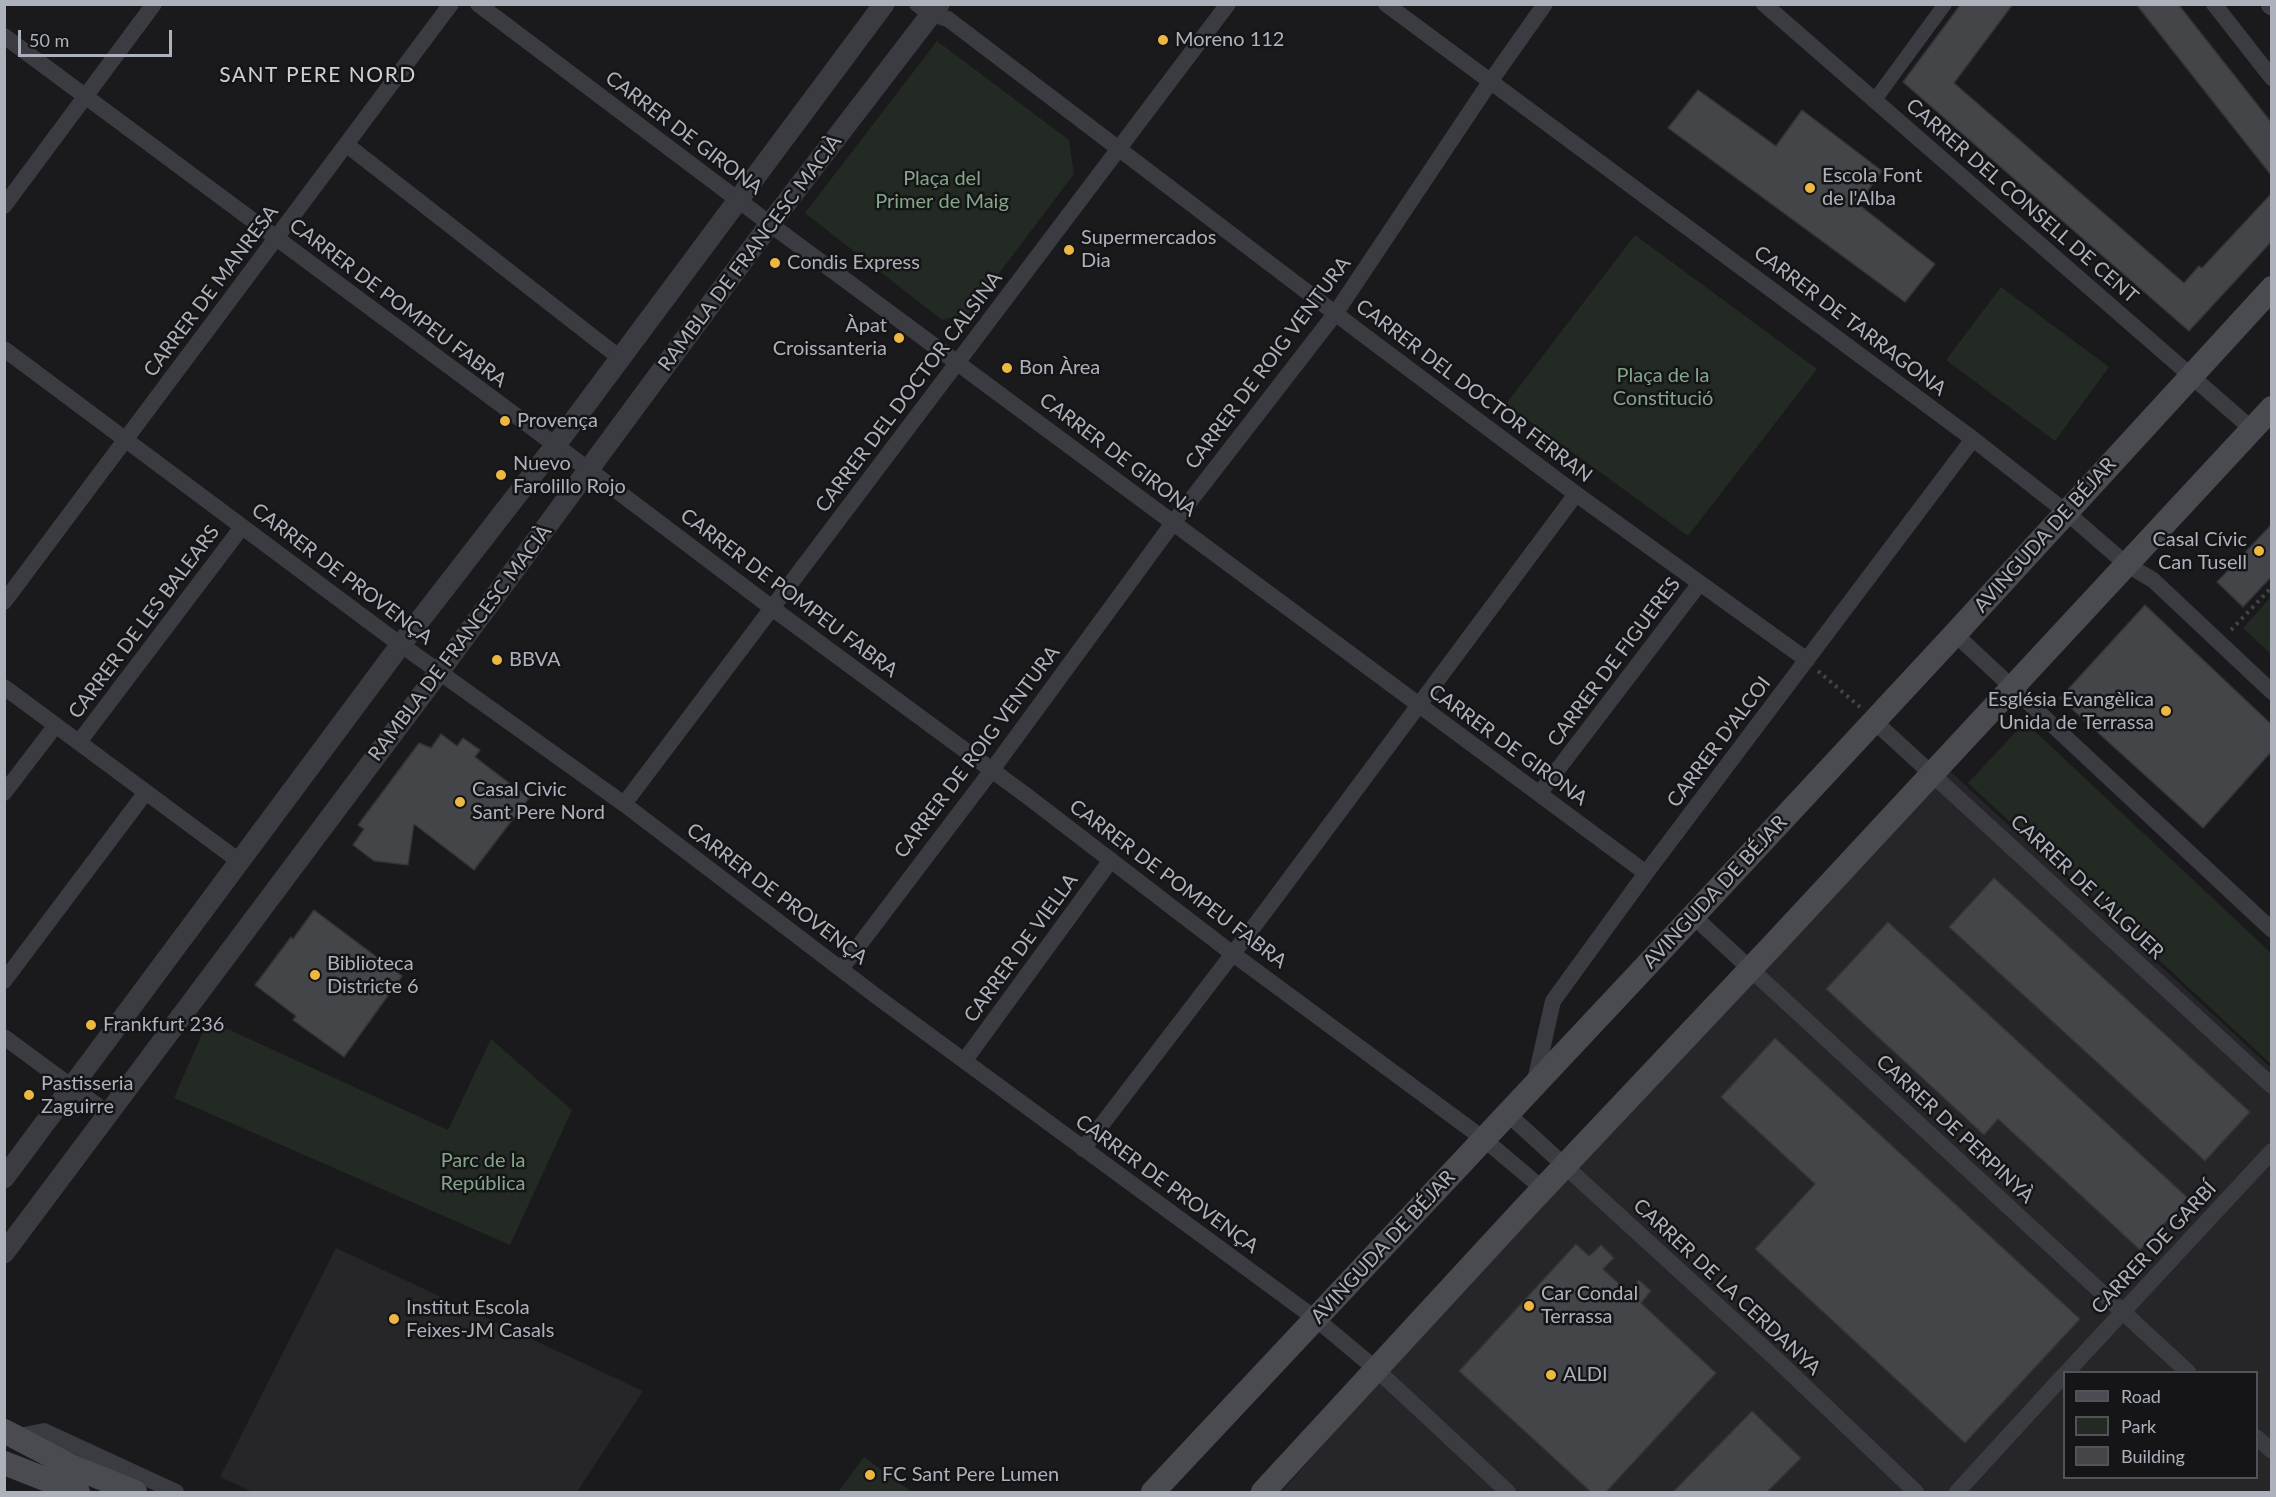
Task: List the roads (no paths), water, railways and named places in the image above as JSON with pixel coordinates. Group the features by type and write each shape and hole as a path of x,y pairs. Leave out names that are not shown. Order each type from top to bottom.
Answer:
{"main road":[{"name":"AVINGUDA DE BÉJAR","path":"1153,1492 1485,1140 1955,634 2271,288"},
{"path":"1263,1492 2271,408"},
{"path":"10,1434 69,1465 135,1492"},
{"path":"4,1463 78,1492"}],"street":[{"path":"4,206 154,4"},
{"name":"CARRER DE MANRESA","path":"4,602 451,4"},
{"name":"CARRER DE GIRONA","path":"478,4 770,224 1646,873"},
{"name":"RAMBLA DE FRANCESC MACIÀ","path":"4,1179 401,644 555,446 884,4"},
{"name":"CARRER DEL DOCTOR CALSINA","path":"624,804 1228,4"},
{"name":"CARRER DE TARRAGONA","path":"1386,4 1973,439 2066,512 2126,564 2153,580 2271,692"},
{"name":"CARRER DE ROIG VENTURA","path":"841,969 992,770 1173,523 1335,314 1545,4"},
{"name":"CARRER DEL CONSELL DE CENT","path":"1764,4 2252,429"},
{"path":"1874,101 1945,4"},
{"path":"2214,4 2271,78"},
{"name":"RAMBLA DE FRANCESC MACIÀ","path":"4,1253 110,1115 929,8"},
{"name":"CARRER DEL DOCTOR FERRAN","path":"929,8 948,19 1335,314 1576,494 1806,660"},
{"name":"CARRER DE POMPEU FABRA","path":"4,36 992,770 1233,954 1485,1140 1543,1189"},
{"path":"347,145 620,358"},
{"name":"CARRER DE PROVENÇA","path":"4,348 242,527 624,804 841,969 1316,1319 1377,1370 1509,1492"},
{"name":"CARRER D'ALCOI","path":"1533,1088 1553,1001 1646,873 1973,439"},
{"path":"1083,1149 1233,954 1576,494"},
{"name":"CARRER DE LES BALEARS","path":"79,742 242,527"},
{"name":"CARRER DE FIGUERES","path":"1539,794 1700,584"},
{"path":"1955,634 2271,930"},
{"path":"4,687 239,861"},
{"name":"CARRER DE L'ALGUER","path":"1874,721 2271,1086"},
{"path":"4,793 56,725"},
{"path":"4,981 146,792"},
{"name":"CARRER DE VIELLA","path":"965,1060 1111,860"},
{"name":"CARRER DE PERPINYÀ","path":"1693,916 2187,1371"},
{"path":"4,1037 110,1115"},
{"name":"CARRER DE LA CERDANYA","path":"1508,1114 1766,1350 1916,1492"},
{"name":"CARRER DE GARBÍ","path":"2069,1371 2271,1151"},
{"name":"CARRER DE GARBÍ","path":"1957,1492 2063,1377"},
{"path":"10,1434 44,1431 176,1492"},
{"path":"2258,1439 2271,1451"}],"place":[{"name":"Moreno 112","path":"1163,40"},
{"name":"Escola Font de l'Alba","path":"1810,188"},
{"name":"Supermercados Dia","path":"1069,250"},
{"name":"Condis Express","path":"775,263"},
{"name":"Àpat Croissanteria","path":"899,338"},
{"name":"Bon Àrea","path":"1007,368"},
{"name":"Provença","path":"505,421"},
{"name":"Nuevo Farolillo Rojo","path":"501,475"},
{"name":"Casal Cívic Can Tusell","path":"2259,551"},
{"name":"BBVA","path":"497,660"},
{"name":"Església Evangèlica Unida de Terrassa","path":"2166,711"},
{"name":"Casal Civic Sant Pere Nord","path":"460,802"},
{"name":"Biblioteca Districte 6","path":"315,975"},
{"name":"Frankfurt 236","path":"91,1025"},
{"name":"Pastisseria Zaguirre","path":"29,1095"},
{"name":"Car Condal Terrassa","path":"1529,1306"},
{"name":"Institut Escola Feixes-JM Casals","path":"394,1319"},
{"name":"ALDI","path":"1551,1375"},
{"name":"FC Sant Pere Lumen","path":"870,1475"}],"district":[{"name":"SANT PERE NORD","path":"318,75"}],"park label":[{"name":"Plaça del Primer de Maig","path":"942,190"},
{"name":"Plaça de la Constitució","path":"1663,388"},
{"name":"Parc de la República","path":"483,1172"}]}
